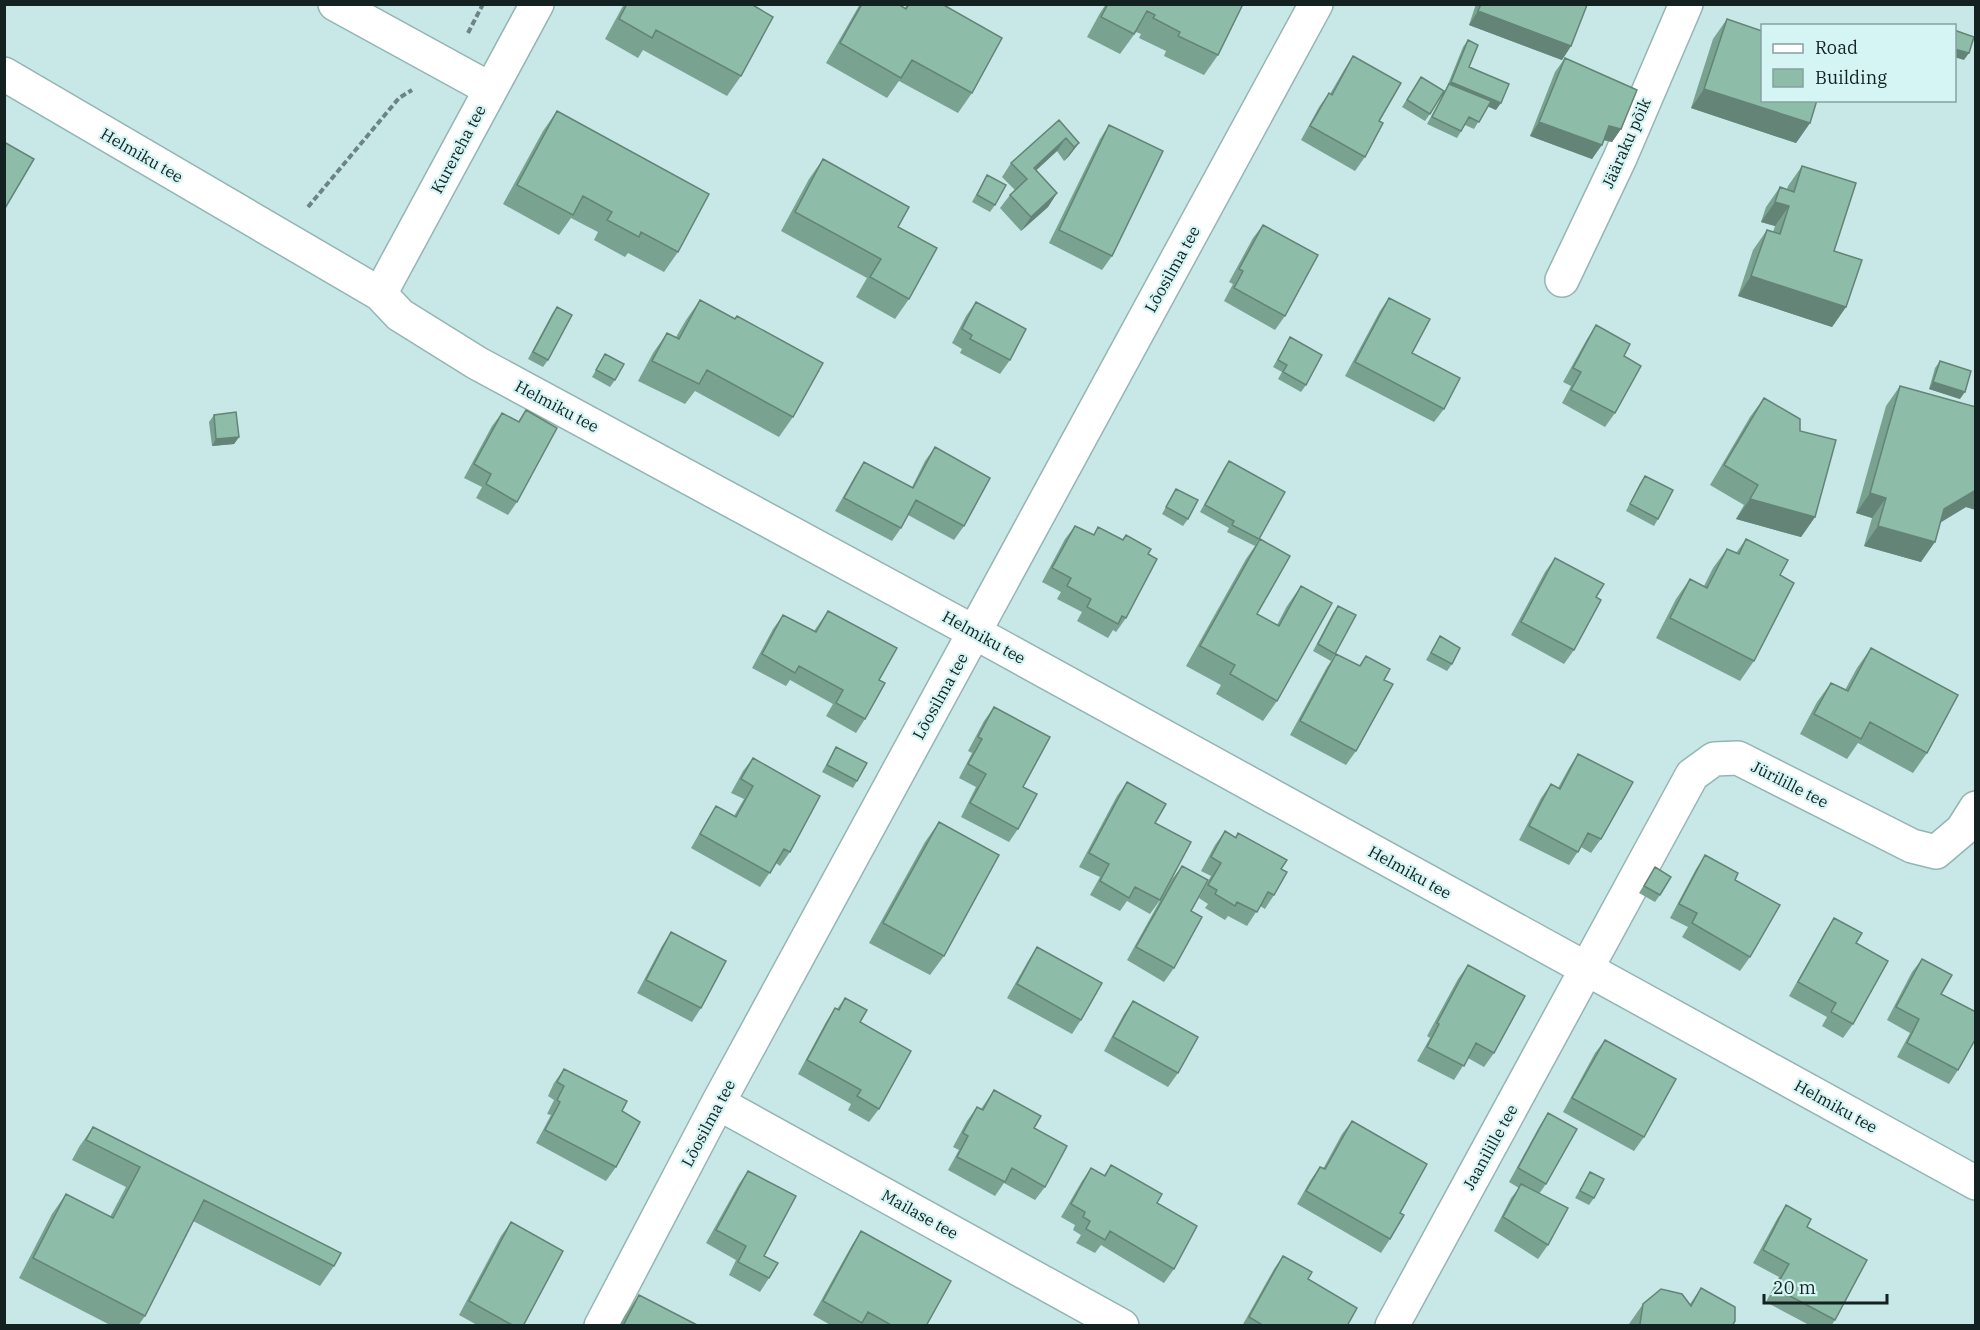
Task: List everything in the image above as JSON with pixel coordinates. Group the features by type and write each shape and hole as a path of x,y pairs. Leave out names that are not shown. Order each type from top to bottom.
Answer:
{"street":[{"path":"335,4 490,90"},
{"name":"Kurereha tee","path":"380,294 537,4"},
{"name":"Lõosilma tee","path":"601,1326 718,1103 1316,4"},
{"name":"Jääraku põik","path":"1562,280 1620,158 1686,4"},
{"name":"Helmiku tee","path":"4,74 380,294 400,315 477,363 974,632 1976,1183"},
{"name":"Jürilille tee","path":"1587,969 1692,775 1714,759 1738,758 1912,846 1936,852 1962,830 1976,808"},
{"name":"Jaanilille tee","path":"1392,1326 1587,969"},
{"name":"Mailase tee","path":"718,1103 1122,1326"}],"path":[{"path":"282,237 399,98 449,67"}],"building":[{"path":"627,4 751,4 773,17 741,76 656,30 652,38 619,19"},
{"path":"862,4 898,4 906,9 909,4 942,4 1002,38 972,93 912,60 901,78 840,43"},
{"path":"1108,4 1243,4 1218,55 1178,36 1180,32 1153,18 1155,15 1147,11 1134,34 1101,17"},
{"path":"1481,4 1587,5 1571,46 1478,11"},
{"path":"1727,19 1761,31 1761,102 1816,102 1810,123 1704,89"},
{"path":"1956,31 1974,37 1969,53 1956,50"},
{"path":"1468,40 1478,45 1469,67 1509,84 1501,103 1451,82"},
{"path":"1353,56 1401,83 1379,121 1383,123 1365,157 1310,126 1329,93 1332,95"},
{"path":"1565,58 1637,90 1621,129 1609,126 1602,145 1539,122"},
{"path":"1421,77 1444,91 1430,114 1407,100"},
{"path":"1449,84 1491,101 1479,122 1469,117 1461,131 1432,117"},
{"path":"557,111 709,194 678,252 641,232 639,237 607,220 612,212 583,196 573,215 517,185"},
{"path":"1059,120 1079,143 1074,147 1066,138 1034,168 1057,193 1031,217 1010,195 1027,179 1011,163"},
{"path":"1109,125 1163,151 1112,256 1059,230"},
{"path":"4,142 34,159 4,210"},
{"path":"823,159 909,207 898,227 937,248 909,299 870,277 881,259 795,212"},
{"path":"1802,166 1856,183 1834,251 1862,260 1846,307 1751,276 1767,230 1780,234 1789,206 1775,202 1780,187 1794,192"},
{"path":"987,175 1006,185 995,205 977,195"},
{"path":"1263,225 1318,255 1285,316 1234,288 1243,271 1239,269"},
{"path":"1389,298 1430,319 1412,353 1460,378 1444,409 1355,362"},
{"path":"700,300 735,319 737,316 823,363 793,417 707,370 699,384 652,361 667,333 679,339"},
{"path":"976,302 1026,329 1010,360 970,339 972,335 962,329"},
{"path":"557,307 572,315 548,360 533,352"},
{"path":"1596,325 1630,344 1624,356 1641,366 1615,413 1571,390 1581,372 1573,368"},
{"path":"1290,337 1322,355 1306,385 1283,372 1287,365 1278,360"},
{"path":"605,354 624,364 615,380 596,370"},
{"path":"1940,361 1971,371 1965,392 1933,382"},
{"path":"1900,386 1976,407 1976,490 1944,509 1935,542 1878,526 1886,498 1870,493"},
{"path":"1764,398 1800,419 1800,431 1836,440 1815,517 1750,499 1758,485 1724,465"},
{"path":"526,410 557,428 517,502 486,484 491,474 474,464 502,413 519,422"},
{"path":"236,412 239,437 216,439 214,415"},
{"path":"935,447 990,478 964,526 916,500 901,528 844,498 864,462 913,488"},
{"path":"1229,461 1285,492 1259,539 1232,525 1234,521 1205,505"},
{"path":"1645,476 1673,490 1658,519 1630,504"},
{"path":"1176,489 1198,500 1188,519 1166,507"},
{"path":"1075,526 1094,535 1098,527 1123,540 1126,535 1151,549 1148,554 1157,559 1126,618 1122,616 1118,624 1087,607 1091,599 1067,586 1071,578 1052,568"},
{"path":"1260,539 1290,556 1257,614 1279,626 1301,586 1332,603 1277,701 1230,674 1235,665 1200,646"},
{"path":"1746,539 1788,560 1780,575 1794,583 1754,661 1670,618 1690,579 1707,588 1727,549 1739,554"},
{"path":"1555,558 1604,584 1596,597 1601,600 1574,650 1521,622"},
{"path":"1338,606 1356,615 1335,654 1318,644"},
{"path":"828,611 897,648 879,680 885,683 865,719 836,703 843,690 799,666 795,673 762,654 783,615 816,632"},
{"path":"1440,636 1460,648 1452,664 1431,653"},
{"path":"1871,648 1958,695 1927,753 1870,722 1861,739 1814,714 1831,683 1848,691"},
{"path":"1336,654 1360,666 1366,656 1390,669 1384,680 1393,684 1356,751 1300,721"},
{"path":"994,707 1050,737 1023,787 1037,794 1018,829 970,803 986,774 968,764 982,739 978,737"},
{"path":"836,747 867,763 857,781 827,765"},
{"path":"1578,754 1633,782 1601,839 1588,833 1578,852 1529,826 1551,784 1560,789"},
{"path":"753,758 820,796 790,852 784,849 770,873 700,834 716,806 736,817 753,786 741,779"},
{"path":"1127,782 1166,804 1155,823 1191,842 1160,900 1135,887 1129,898 1100,881 1109,864 1089,853"},
{"path":"939,822 999,855 944,956 883,923"},
{"path":"1225,831 1236,838 1238,833 1287,860 1281,869 1287,872 1274,895 1268,892 1257,912 1237,902 1235,906 1215,894 1217,890 1208,885 1221,863 1211,857"},
{"path":"1705,855 1738,873 1735,880 1780,905 1750,957 1692,923 1697,913 1679,904"},
{"path":"1182,866 1208,880 1191,911 1202,917 1174,968 1136,947"},
{"path":"1655,867 1671,877 1660,895 1644,886"},
{"path":"1834,918 1862,933 1856,943 1888,961 1853,1024 1831,1012 1836,1003 1798,982"},
{"path":"671,932 726,961 701,1008 646,980"},
{"path":"1037,947 1102,983 1081,1020 1017,984"},
{"path":"1922,959 1952,975 1941,994 1976,1012 1976,1038 1958,1070 1907,1043 1919,1019 1896,1007"},
{"path":"1468,965 1525,996 1494,1053 1476,1043 1464,1066 1427,1047"},
{"path":"845,998 867,1010 860,1022 911,1051 879,1109 857,1096 861,1090 807,1060 835,1008 839,1010"},
{"path":"1133,1001 1198,1037 1178,1073 1113,1037"},
{"path":"1605,1040 1676,1079 1644,1137 1572,1098"},
{"path":"564,1069 627,1101 622,1111 640,1122 616,1167 545,1130 560,1102 557,1100 564,1086 557,1082"},
{"path":"994,1090 1041,1116 1034,1128 1067,1146 1045,1187 1012,1168 1005,1182 957,1157 968,1136 963,1133 977,1107 983,1110"},
{"path":"1548,1113 1577,1129 1546,1184 1518,1168"},
{"path":"1352,1121 1427,1164 1400,1213 1404,1215 1390,1239 1306,1191 1320,1167 1325,1169"},
{"path":"93,1127 341,1253 334,1266 204,1200 145,1316 33,1258 66,1194 113,1218 140,1167 86,1140"},
{"path":"1111,1165 1162,1194 1157,1203 1197,1226 1174,1269 1110,1231 1105,1240 1086,1229 1090,1221 1083,1217 1085,1212 1071,1204 1091,1168 1105,1176"},
{"path":"748,1171 796,1196 764,1256 778,1263 769,1278 738,1262 746,1246 716,1230"},
{"path":"1590,1172 1604,1179 1594,1198 1580,1191"},
{"path":"1521,1184 1568,1208 1548,1245 1503,1217"},
{"path":"1786,1205 1811,1219 1807,1227 1867,1260 1835,1320 1775,1288 1789,1264 1763,1250"},
{"path":"511,1222 563,1251 523,1326 514,1326 469,1301"},
{"path":"861,1231 951,1281 926,1326 893,1326 868,1312 862,1323 823,1301"},
{"path":"1283,1256 1312,1272 1308,1279 1357,1308 1347,1326 1264,1326 1249,1317"},
{"path":"1701,1288 1735,1307 1735,1321 1732,1326 1641,1326 1643,1304 1661,1289 1682,1294 1691,1306"},
{"path":"639,1295 699,1326 623,1326"}]}
